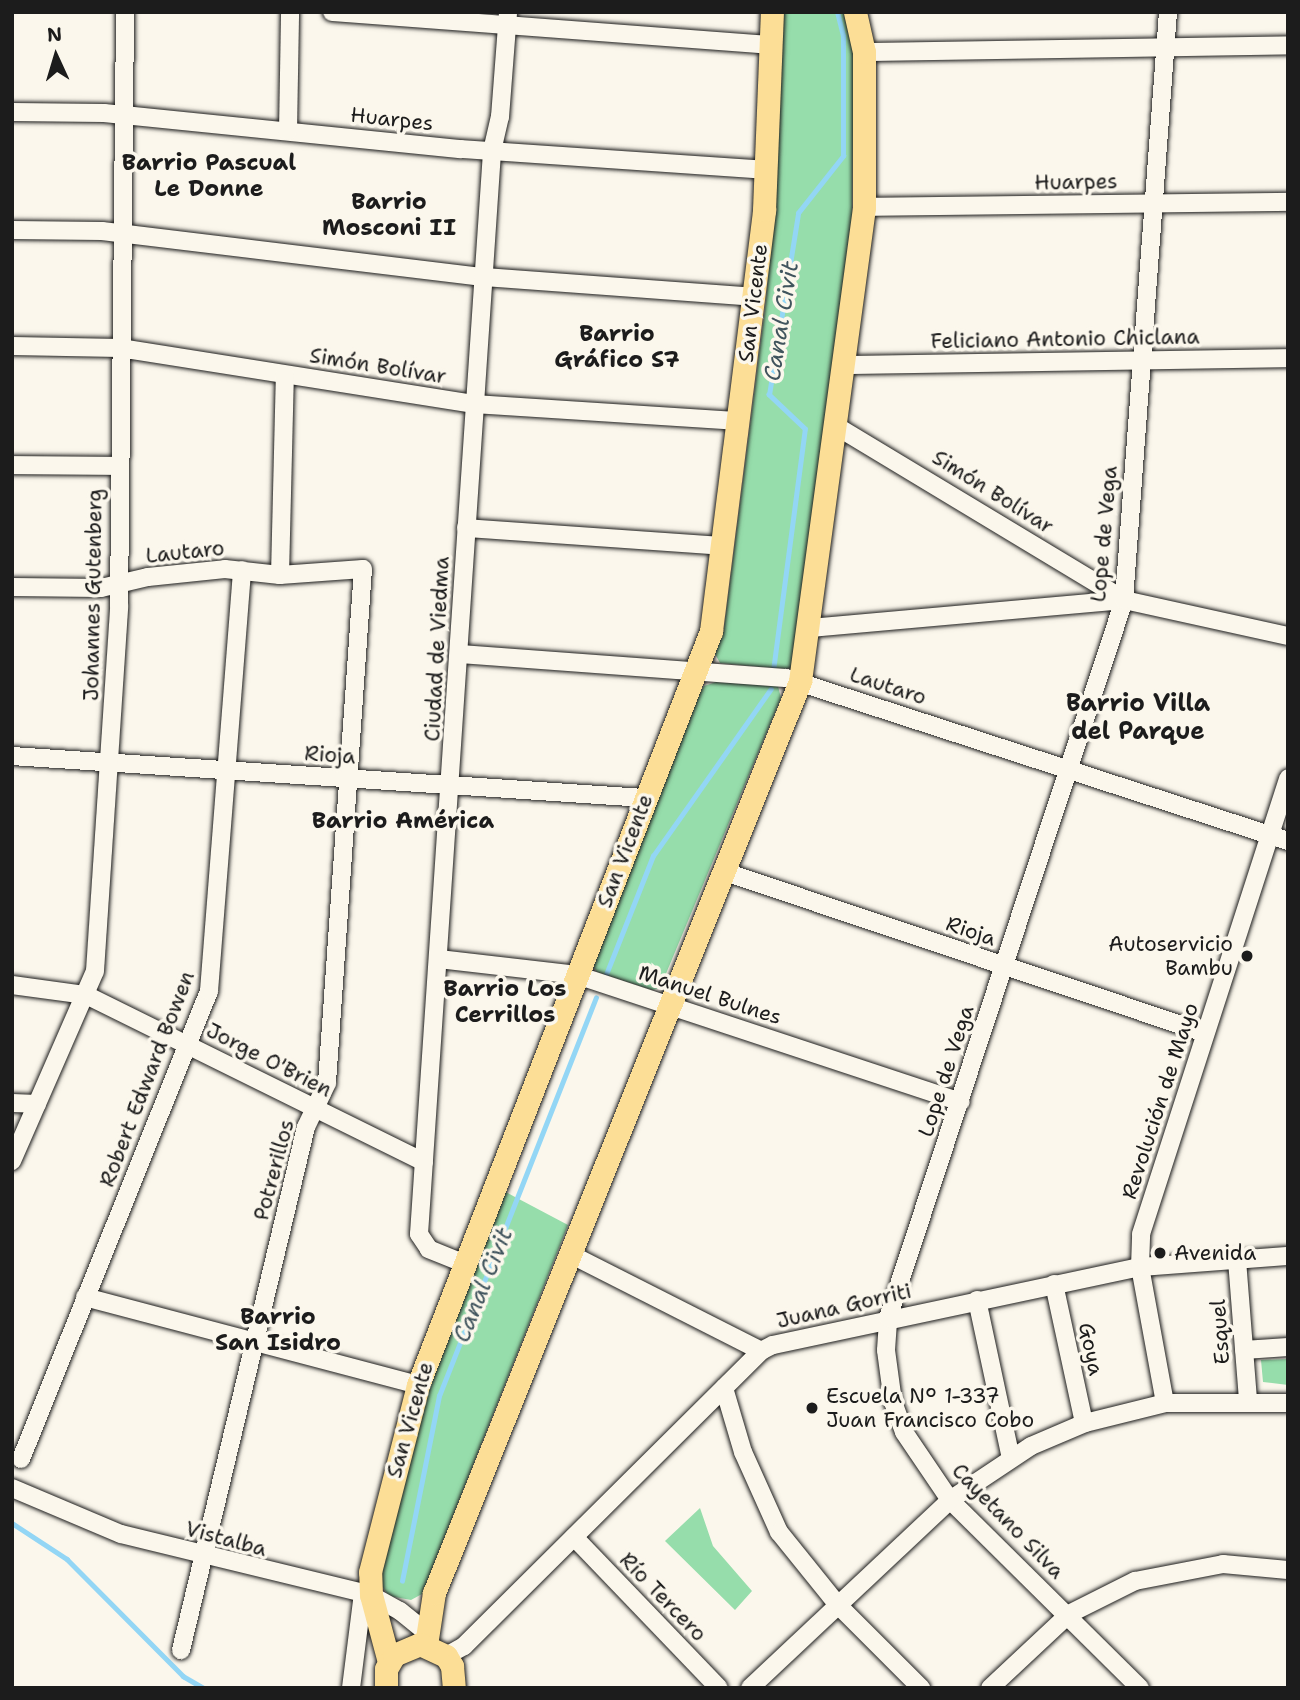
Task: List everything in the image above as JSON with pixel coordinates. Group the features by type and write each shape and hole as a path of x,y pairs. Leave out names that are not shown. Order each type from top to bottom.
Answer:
{"main road":[{"name":"San Vicente","path":"389,1662 367,1594 370,1572 418,1385 463,1263 697,671 712,625 754,297 766,170 767,45 772,12"},
{"path":"453,1688 452,1666 433,1644 434,1593 800,681 810,628 864,207 864,52 855,12"},
{"path":"386,1688 389,1662 406,1647 433,1644"}],"street":[{"name":"Johannes Gutenberg","path":"12,1161 95,971 110,762 117,586 125,12"},
{"path":"288,131 290,12"},
{"path":"332,12 508,19 767,45"},
{"name":"Lope de Vega","path":"888,1318 1003,966 1071,770 1124,600 1168,12"},
{"name":"Ciudad de Viedma","path":"463,1263 422,1243 424,1162 492,152 508,19"},
{"path":"864,52 1288,45"},
{"name":"Huarpes","path":"12,112 123,115 492,152 766,170"},
{"name":"Huarpes","path":"864,207 1288,202"},
{"path":"12,230 122,233 483,277 754,297"},
{"name":"Simón Bolívar","path":"12,346 120,348 475,404 738,421"},
{"name":"Feliciano Antonio Chiclana","path":"844,365 1288,358"},
{"path":"280,575 285,374"},
{"name":"Simón Bolívar","path":"836,426 1124,600"},
{"path":"12,465 118,466"},
{"path":"466,528 723,546"},
{"name":"Lautaro","path":"12,587 117,586 148,577 242,570 280,575 363,569"},
{"name":"Potrerillos","path":"181,1650 306,1127 317,1110 327,1083 363,569"},
{"name":"Robert Edward Bowen","path":"20,1459 213,975 242,570"},
{"path":"810,628 1124,600 1288,636"},
{"name":"Lautaro","path":"459,654 800,681 1288,841"},
{"name":"Rioja","path":"12,756 645,798"},
{"name":"Revolución de Mayo","path":"1166,1403 1140,1267 1142,1234 1288,778"},
{"name":"Rioja","path":"722,871 1205,1033"},
{"name":"Manuel Bulnes","path":"439,960 577,975 960,1102"},
{"name":"Jorge O'Brien","path":"12,985 86,995 424,1162"},
{"path":"12,1103 37,1104"},
{"path":"570,1254 761,1351"},
{"name":"Juana Gorriti","path":"433,1644 464,1646 761,1351 786,1341 888,1318 1140,1267 1288,1256"},
{"name":"Esquel","path":"1237,1260 1248,1401"},
{"name":"Goya","path":"1054,1284 1084,1423"},
{"path":"85,1297 418,1385"},
{"path":"977,1300 1010,1458"},
{"name":"Cayetano Silva","path":"888,1318 886,1350 893,1402 904,1432 950,1500 1069,1614 1140,1688"},
{"path":"1244,1350 1288,1347"},
{"path":"724,1388 743,1452 774,1523 837,1604 921,1688"},
{"path":"761,1684 837,1604 950,1500 1010,1458 1084,1423 1166,1403 1248,1401 1288,1404"},
{"name":"Vistalba","path":"12,1488 121,1534 203,1557 367,1594 433,1644"},
{"name":"Río Tercero","path":"574,1537 719,1688"},
{"path":"990,1688 1069,1614 1135,1581 1172,1571 1223,1564 1288,1570"},
{"name":"San Vicente","path":"351,1688 367,1594"}],"green space":[{"path":"784,12 845,12 854,44 852,215 791,668 784,669 720,663 715,654 724,629 766,301 776,196 776,53"},
{"path":"716,682 778,686 781,698 660,988 652,990 597,972 592,965 698,696 704,686"},
{"path":"504,1191 568,1225 422,1594 411,1600 389,1596 379,1582 423,1403"},
{"path":"1288,1359 1288,1385 1263,1382 1261,1360"},
{"path":"700,1508 713,1546 752,1591 735,1610 665,1541"}],"waterway":[{"name":"Canal Civit","path":"773,671 805,429 769,395 798,213 843,156 843,36 837,12"},
{"name":"Canal Civit","path":"605,977 653,856 771,689"},
{"name":"Canal Civit","path":"402,1581 439,1396 596,998"},
{"path":"12,1523 67,1559 183,1676 204,1688"}],"place":[{"name":"Autoservicio Bambu","path":"1247,956"},
{"name":"Avenida","path":"1160,1253"},
{"name":"Escuela N° 1-337 Juan Francisco Cobo","path":"812,1408"}],"district":[{"name":"Barrio Pascual Le Donne","path":"209,175"},
{"name":"Barrio Mosconi II","path":"389,214"},
{"name":"Barrio Gráfico S7","path":"617,346"},
{"name":"Barrio Villa del Parque","path":"1138,718"},
{"name":"Barrio América","path":"403,820"},
{"name":"Barrio Los Cerrillos","path":"505,1001"},
{"name":"Barrio San Isidro","path":"278,1329"}]}
